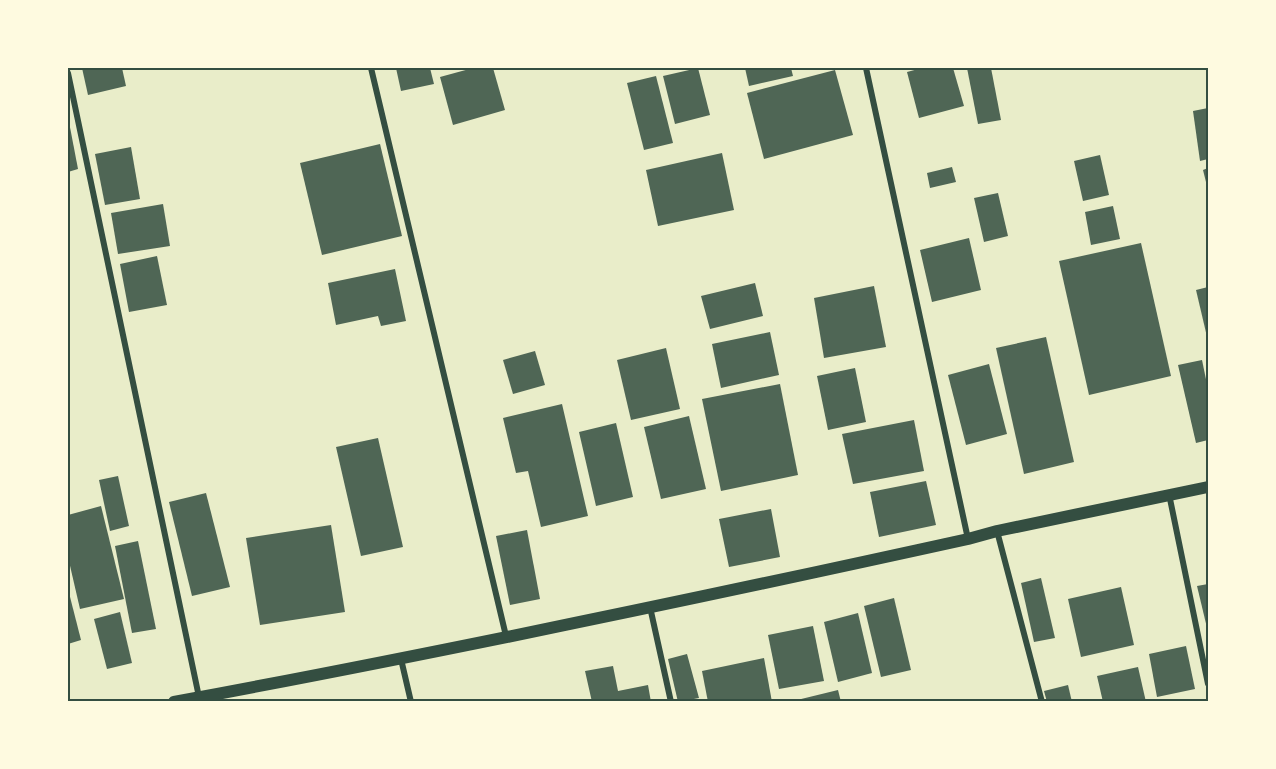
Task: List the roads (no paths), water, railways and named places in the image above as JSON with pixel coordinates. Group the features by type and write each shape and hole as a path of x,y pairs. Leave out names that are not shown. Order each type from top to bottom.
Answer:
{"main road":[{"path":"174,702 401,659 738,590 997,531 1209,487"}],"street":[{"path":"370,68 506,636"},
{"path":"866,68 968,539"},
{"path":"68,74 199,697"},
{"path":"1169,494 1209,684"},
{"path":"997,531 1042,702"},
{"path":"650,607 670,702"},
{"path":"401,659 411,702"}]}
